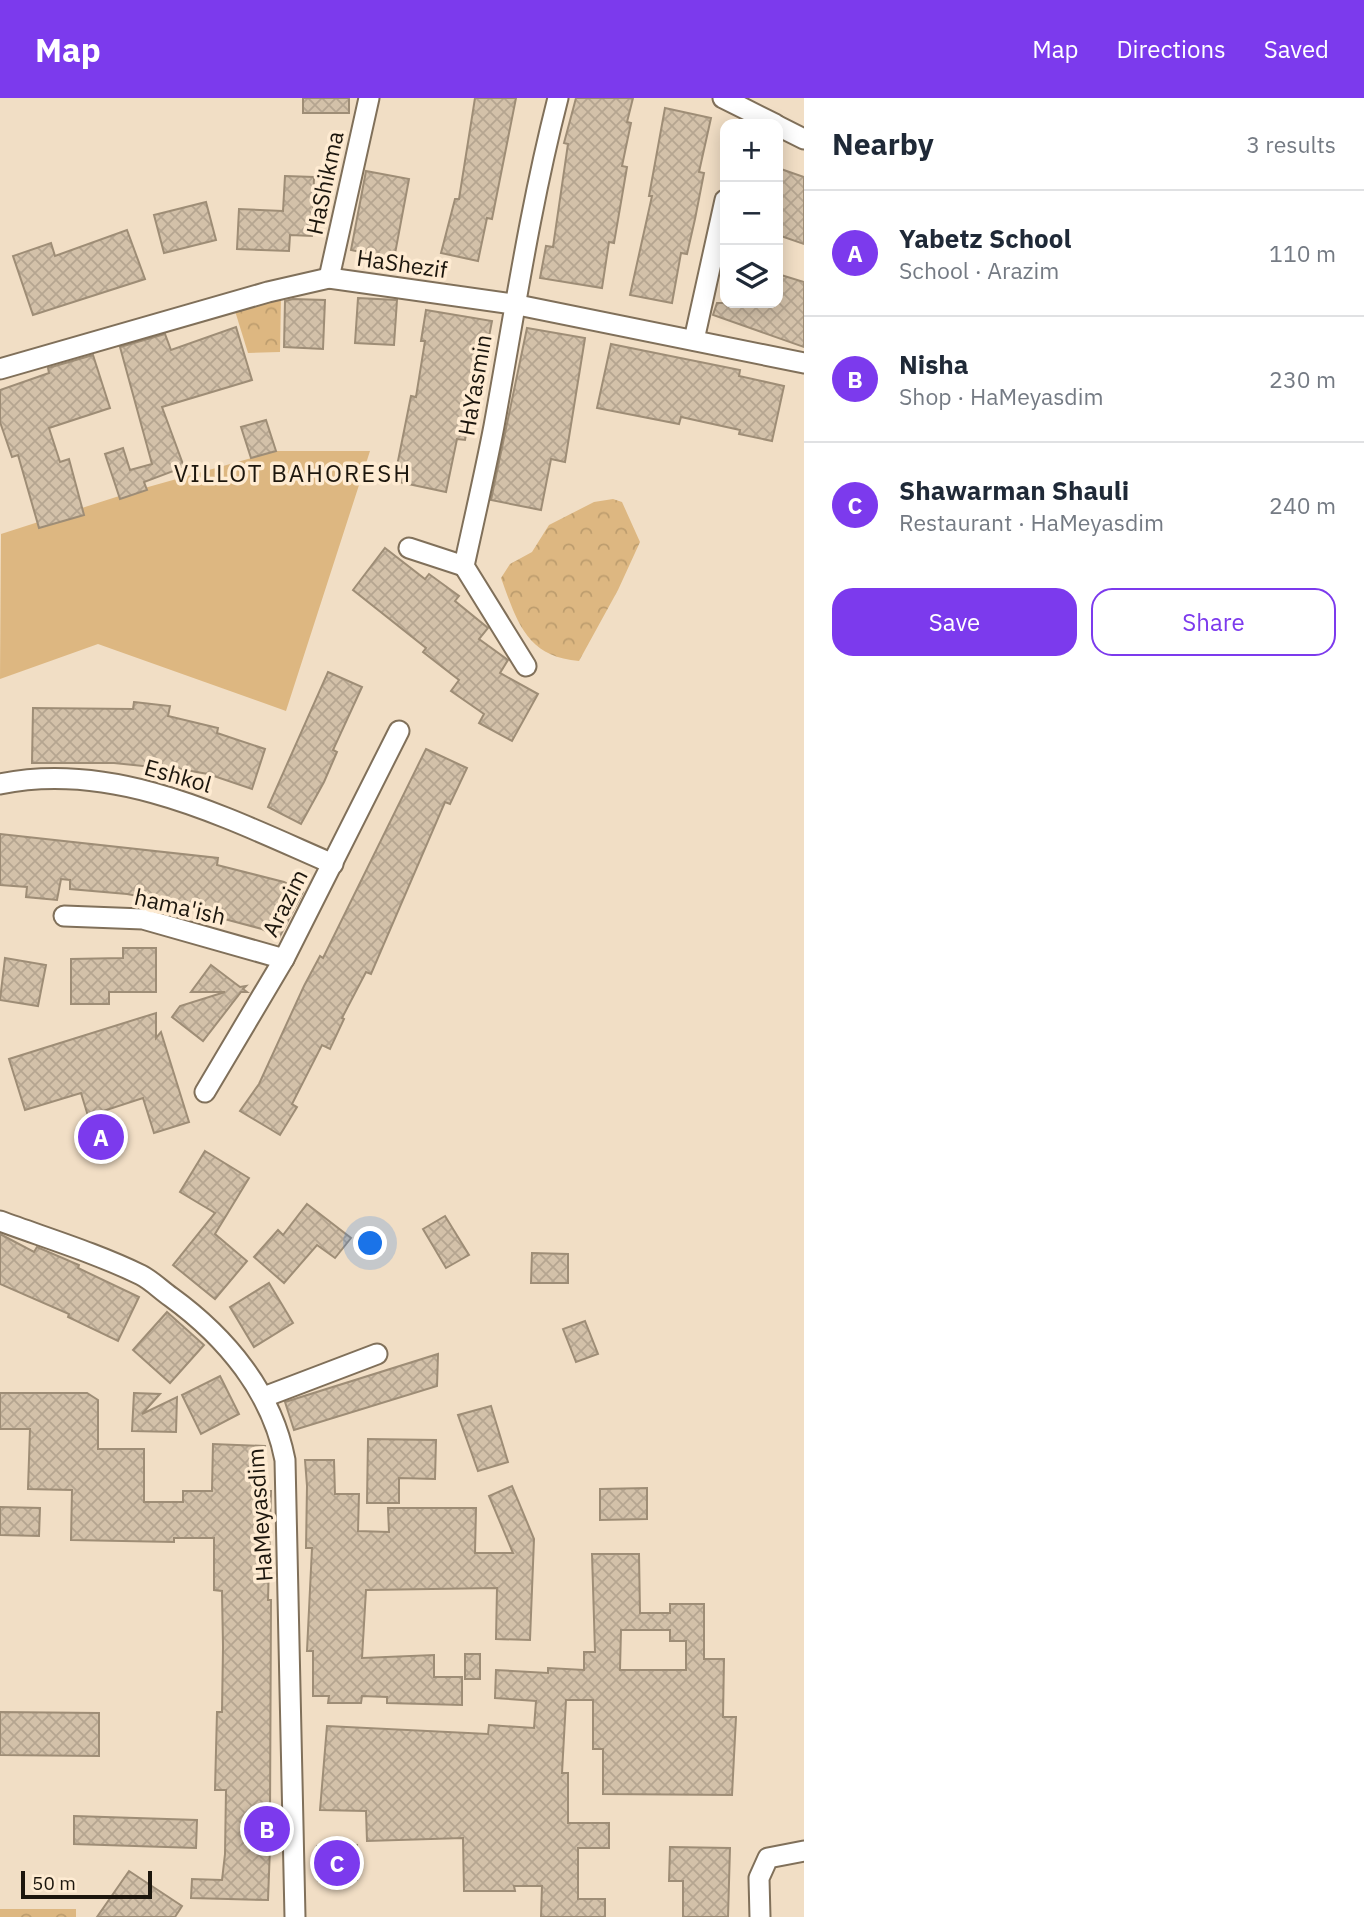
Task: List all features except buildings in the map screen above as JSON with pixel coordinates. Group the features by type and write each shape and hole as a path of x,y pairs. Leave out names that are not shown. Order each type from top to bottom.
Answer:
{"street":[{"name":"HaShikma","path":"329,278 369,98"},
{"name":"HaYasmin","path":"464,566 494,426 513,304 558,98"},
{"path":"723,98 740,116"},
{"path":"783,128 804,139"},
{"path":"694,340 720,223"},
{"name":"HaShezif","path":"0,369 268,292 329,278 513,304 804,363"},
{"path":"409,548 464,566 526,666"},
{"name":"Arazim","path":"205,1092 284,958 399,731"},
{"name":"Eshkol","path":"0,784 29,778 100,780 201,807 333,864"},
{"name":"hama'ish","path":"64,916 143,919 284,958"},
{"name":"HaMeyasdim","path":"0,1221 142,1276 184,1307 223,1342 264,1397 282,1441 285,1460 295,1917"},
{"path":"264,1397 377,1354"},
{"path":"760,1917 759,1878 768,1858 804,1851"}],"green space":[{"path":"281,296 280,352 248,353 235,311"},
{"path":"276,451 370,451 286,711 98,644 0,679 1,534 141,489"},
{"path":"613,499 622,502 640,542 618,590 579,661 561,658 535,644 526,634 512,609 501,578 510,564 532,552 549,525 594,502"},
{"path":"0,1909 76,1909 76,1917 0,1917"}],"place":[{"name":"Yabetz School","path":"101,1137"},
{"name":"Nisha","path":"267,1829"},
{"name":"Shawarman Shauli","path":"337,1863"}],"district":[{"name":"VILLOT BAHORESH","path":"293,474"}]}
